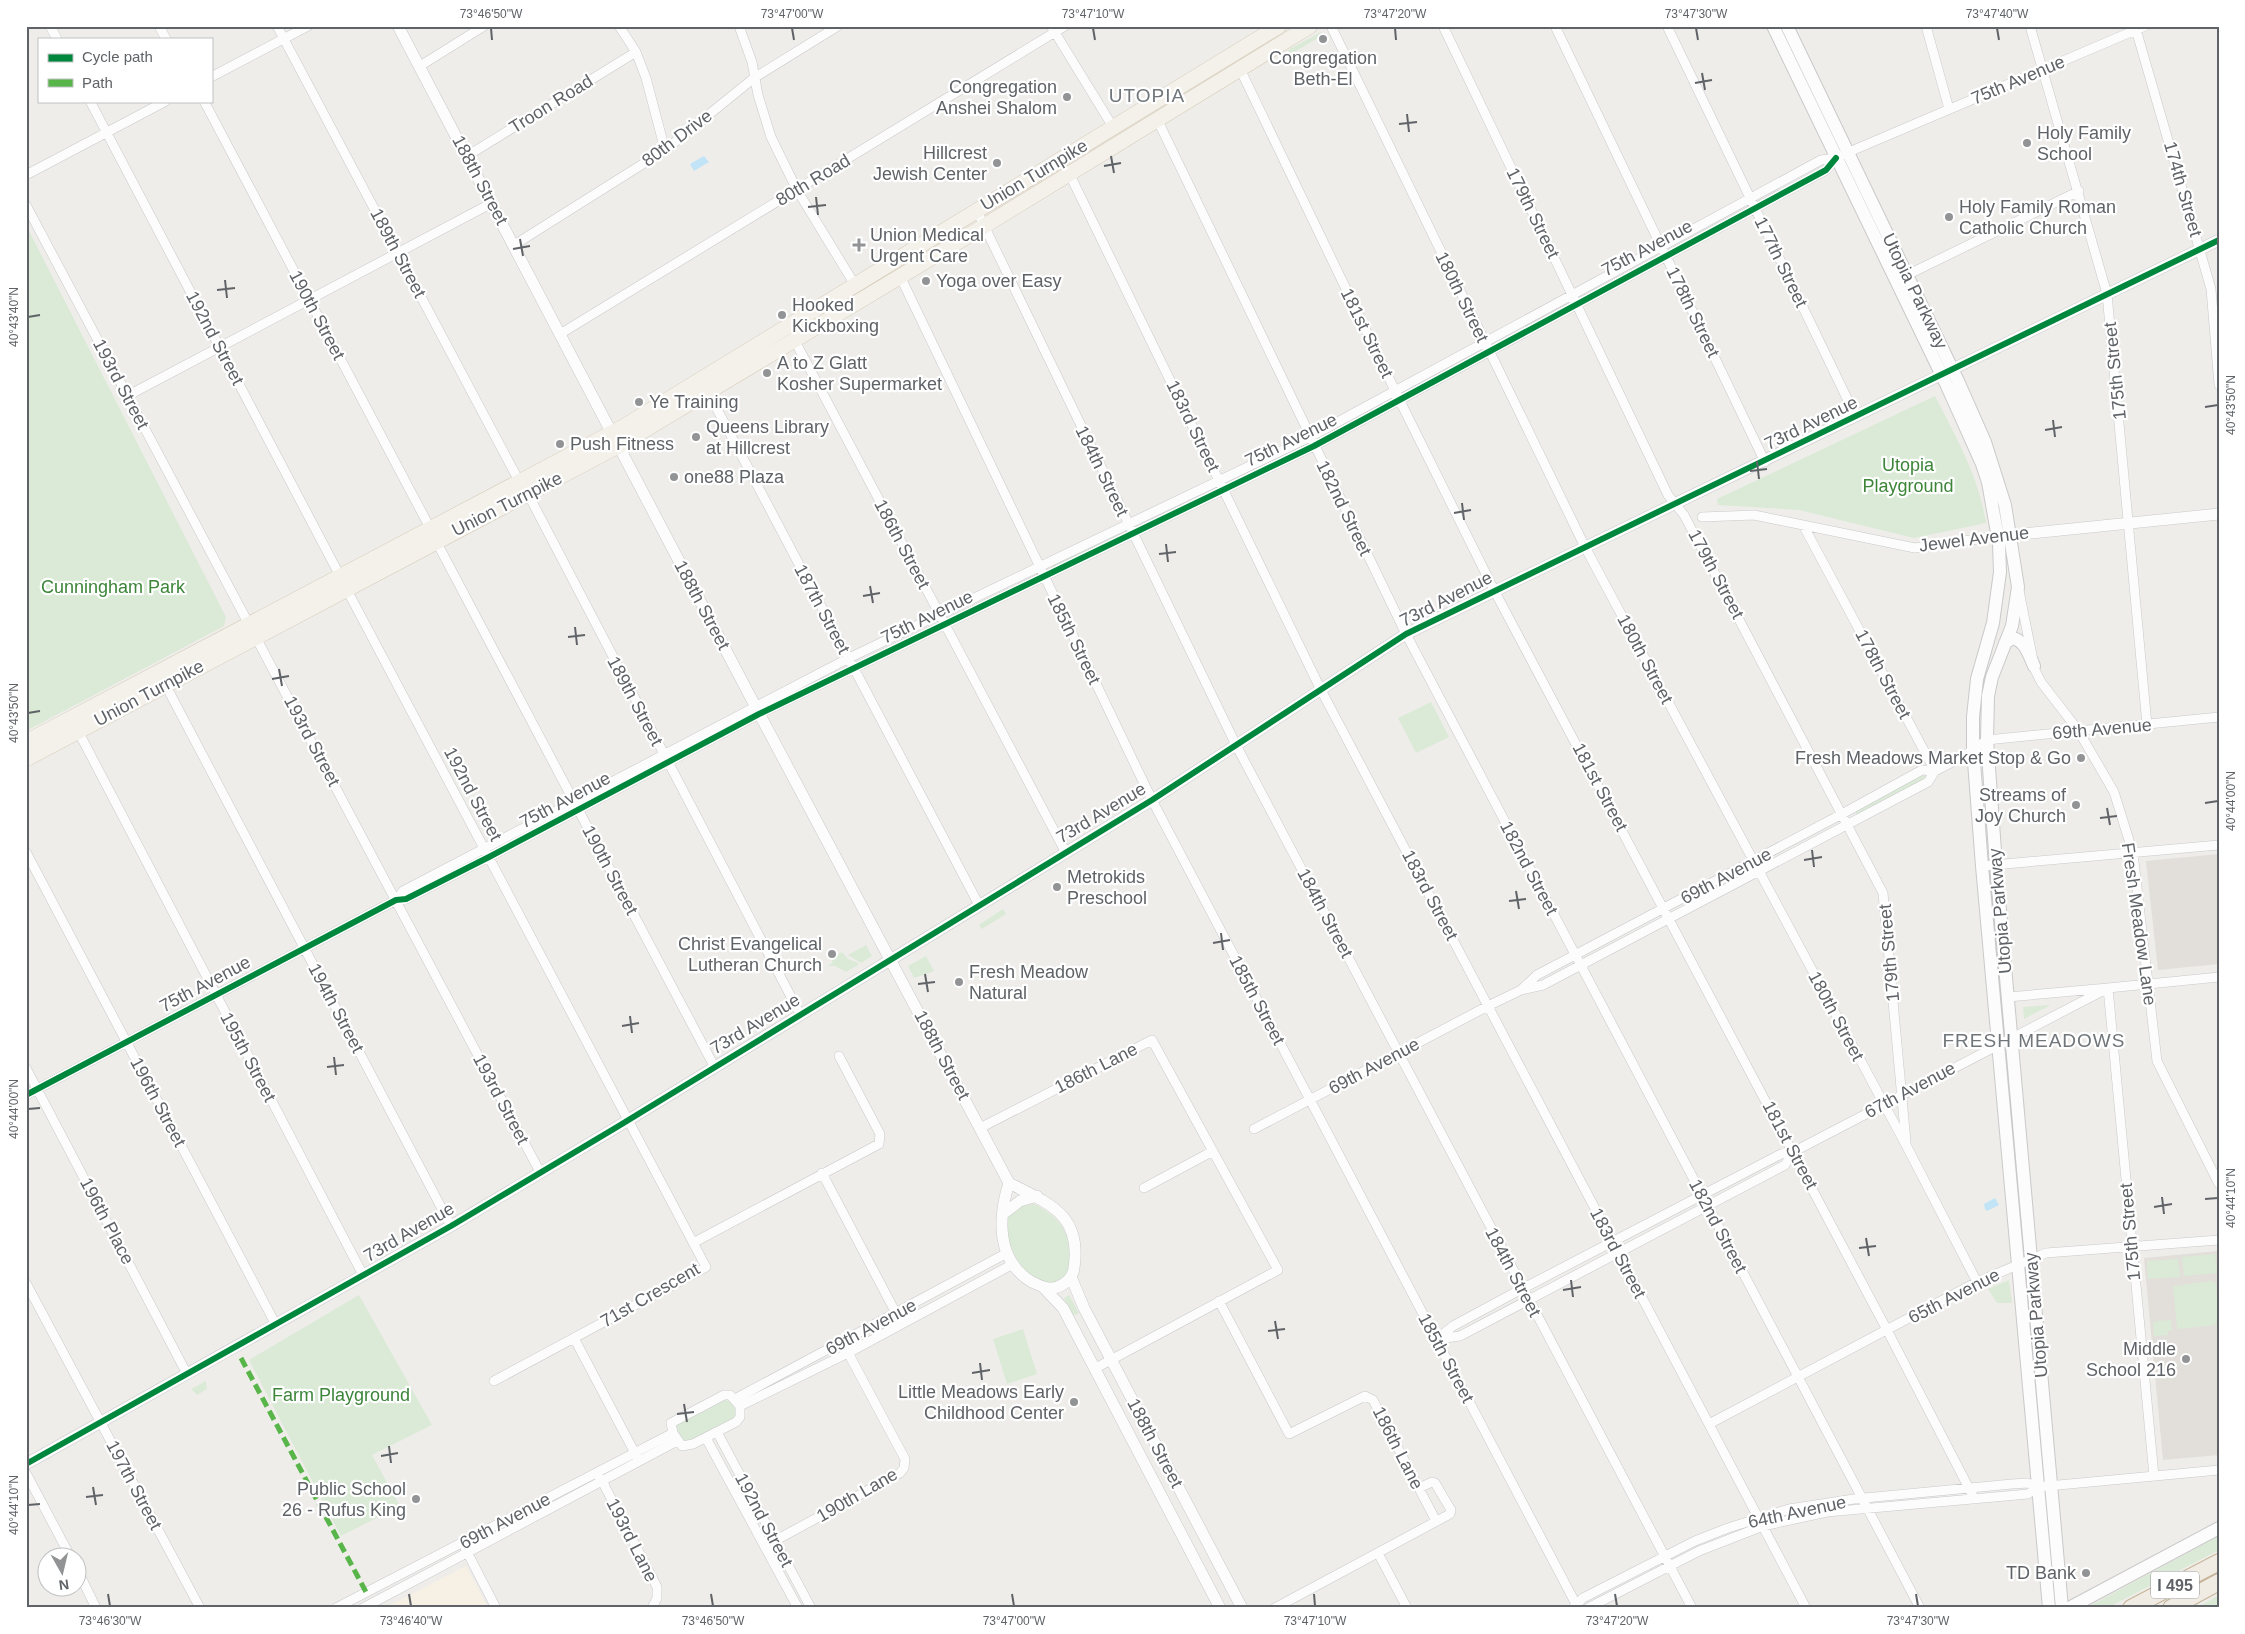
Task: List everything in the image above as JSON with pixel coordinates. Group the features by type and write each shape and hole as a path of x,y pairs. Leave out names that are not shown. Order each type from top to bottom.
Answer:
{"highway":[{"name":"I 495","path":"2131,1608 2219,1562"},
{"name":"I 495","path":"2171,1608 2219,1582"}],"main road":[{"name":"Union Turnpike","path":"433,534 528,494 976,209 1279,26"},
{"name":"Union Turnpike","path":"26,759 256,637 344,583 433,534 518,481 615,439 708,392 985,226 1310,26"},
{"name":"Utopia Parkway","path":"1773,26 1906,275 1948,373"},
{"name":"Utopia Parkway","path":"1787,26 1894,280 1948,373 1985,442 2005,505 2004,535 1993,623 1975,697 1973,749 2049,1608"},
{"name":"Utopia Parkway","path":"2004,535 2018,587 2012,626 1992,677 1988,696 1987,740 1996,865 2062,1608"},
{"name":"Union Turnpike","path":"26,742 249,623 344,583"},
{"path":"2005,643 2012,638 2018,639 2023,643 2034,666"},
{"path":"2069,1608 2219,1528"}],"street":[{"path":"50,26 56,38"},
{"path":"159,26 165,38"},
{"name":"189th Street","path":"278,26 518,481"},
{"path":"212,77 308,26"},
{"name":"188th Street","path":"398,26 757,710 1010,1183 1053,1206 1062,1215 1072,1232 1076,1254 1072,1276 1084,1308 1242,1608"},
{"path":"420,66 484,26"},
{"path":"619,26 636,52 646,78 665,150"},
{"path":"739,26 752,62 754,78 770,137 797,190 855,285"},
{"name":"80th Drive","path":"514,245 665,150 754,78 838,26"},
{"name":"80th Road","path":"560,334 797,190 1053,29 1065,26"},
{"name":"180th Street","path":"1331,26 1585,547 1906,1145 1977,1282"},
{"name":"179th Street","path":"1444,26 1668,494 1684,515 1884,893 1906,1145"},
{"name":"178th Street","path":"1555,26 1765,462"},
{"name":"177th Street","path":"1667,26 1856,418"},
{"path":"1926,26 1949,109"},
{"name":"175th Street","path":"2030,26 2107,294 2147,725"},
{"name":"75th Avenue","path":"757,710 854,669 945,626 1128,524 1314,446 1398,396 1663,251 1750,198 1821,160 1842,155 2139,27"},
{"name":"174th Street","path":"2139,27 2211,289 2219,385"},
{"path":"1053,29 1113,128"},
{"name":"Troon Road","path":"467,156 636,52"},
{"name":"181st Street","path":"1240,69 1494,590 1665,908 1974,1498"},
{"name":"192nd Street","path":"91,102 627,1119"},
{"path":"26,175 164,102"},
{"name":"190th Street","path":"205,102 714,1066"},
{"name":"182nd Street","path":"1157,119 1406,634 1920,1608"},
{"name":"75th Avenue","path":"1663,251 1826,170 1842,155"},
{"name":"183rd Street","path":"1069,173 1321,690 1806,1608"},
{"path":"1894,280 2078,192"},
{"path":"127,396 492,203"},
{"name":"193rd Street","path":"26,205 540,1172"},
{"name":"184th Street","path":"976,209 1236,745 1527,1300 1692,1608"},
{"name":"73rd Avenue","path":"26,1464 451,1226 1152,800 1406,634 1494,590 1856,418 2219,240"},
{"name":"185th Street","path":"900,276 1152,800 1436,1340 1580,1607"},
{"name":"186th Street","path":"795,341 1066,853"},
{"name":"187th Street","path":"708,392 979,905"},
{"name":"75th Avenue","path":"26,1095 396,900 406,898 757,710 848,658 939,615 1133,535 1310,437 1398,396"},
{"name":"189th Street","path":"528,494 800,1014"},
{"name":"Jewel Avenue","path":"1702,517 1754,515 1914,548 2004,535 2219,514"},
{"name":"178th Street","path":"1803,524 1935,771"},
{"name":"Fresh Meadow Lane","path":"2018,587 2025,612 2034,666 2041,682 2078,730 2114,792 2133,853 2156,1061 2219,1184"},
{"name":"194th Street","path":"165,684 451,1226"},
{"name":"69th Avenue","path":"1254,1129 1488,1006 1521,990 1543,985 1803,849 1928,782 1935,771 1964,756 1987,740 2219,717"},
{"name":"195th Street","path":"78,731 363,1275"},
{"name":"69th Avenue","path":"1521,990 1537,975 1922,770 1935,771"},
{"path":"1797,838 1803,849"},
{"path":"1982,866 2219,845"},
{"name":"196th Street","path":"26,852 276,1325"},
{"path":"1709,885 1715,895"},
{"path":"1621,931 1625,941"},
{"name":"67th Avenue","path":"2008,997 2219,978"},
{"name":"175th Street","path":"2108,988 2154,1476"},
{"name":"67th Avenue","path":"1436,1340 1454,1326 1522,1289 1781,1154 1793,1152 2108,988"},
{"name":"186th Lane","path":"980,1128 1152,1040 1278,1270 1094,1369"},
{"name":"71st Crescent","path":"693,1243 879,1144 880,1134 839,1056"},
{"name":"196th Place","path":"26,1068 187,1374"},
{"name":"71st Crescent","path":"494,1381 706,1267 627,1119"},
{"path":"1144,1188 1213,1151"},
{"name":"67th Avenue","path":"1436,1340 1460,1336 1618,1254 1784,1165 1793,1152"},
{"path":"822,1173 902,1324"},
{"path":"1010,1183 1004,1200 1002,1239 1010,1259"},
{"path":"1003,1214 1020,1201 1037,1196"},
{"name":"65th Avenue","path":"1709,1424 1977,1282 2046,1253 2219,1240"},
{"name":"188th Street","path":"1010,1259 1026,1278 1044,1288 1062,1308 1220,1608"},
{"name":"69th Avenue","path":"737,1403 896,1313 1010,1259"},
{"name":"69th Avenue","path":"737,1403 848,1352 902,1324 1010,1259"},
{"path":"1044,1288 1054,1288 1063,1285 1072,1276"},
{"name":"197th Street","path":"26,1283 200,1608"},
{"name":"186th Lane","path":"1219,1301 1289,1434 1365,1396 1373,1400 1436,1521"},
{"path":"574,1338 640,1462"},
{"name":"190th Lane","path":"765,1546 900,1474 904,1468 905,1459 843,1342"},
{"name":"69th Avenue","path":"730,1395 737,1403 740,1417 736,1422 717,1432 687,1446 682,1446 675,1437 671,1428 671,1422 719,1396 730,1395"},
{"name":"192nd Street","path":"717,1432 811,1608"},
{"name":"69th Avenue","path":"363,1608 468,1553 600,1477 635,1453 675,1437"},
{"name":"69th Avenue","path":"336,1608 462,1543 600,1477 640,1462 675,1437"},
{"name":"192nd Street","path":"706,1438 798,1608"},
{"name":"64th Avenue","path":"1580,1607 1583,1598 1667,1561 1730,1538 1760,1522 1816,1504 1970,1488 2028,1484 2037,1487 2052,1486 2219,1470"},
{"path":"26,1473 65,1546"},
{"name":"193rd Lane","path":"600,1477 657,1587 657,1598 652,1608"},
{"path":"1275,1608 1450,1514 1451,1510 1437,1485 1432,1482 1418,1488"},
{"name":"64th Avenue","path":"1760,1522 1826,1512 2028,1494 2037,1487"},
{"path":"462,1543 496,1608"},
{"path":"1378,1553 1407,1608"},
{"path":"88,1592 96,1608"}],"shaded area":[{"path":"2219,854 2219,964 2158,970 2146,861"},
{"name":"Middle School 216","path":"2218,1251 2219,1455 2163,1460 2144,1258"},
{"path":"466,1566 488,1608 385,1608"}],"green space":[{"path":"1321,32 1323,35 1291,54 1288,50"},
{"name":"Cunningham Park","path":"26,225 226,617 224,626 26,731"},
{"name":"Utopia Playground","path":"1935,396 1959,442 1972,473 1983,506 1986,523 1914,538 1799,510 1718,505 1717,499"},
{"path":"1122,534 1052,568 1053,565"},
{"path":"1431,702 1449,737 1416,753 1398,718"},
{"path":"1922,775 1927,776 1926,779 1856,815 1856,810"},
{"path":"1003,909 1006,914 982,929 979,925"},
{"path":"866,945 872,956 861,963 848,955"},
{"path":"842,952 848,959 858,963 858,965 846,972 835,966 827,966 833,963 831,958"},
{"path":"926,956 934,971 914,978 908,966"},
{"path":"2049,1006 2024,1019 2023,1007"},
{"path":"1035,1204 1055,1218 1065,1232 1068,1241 1069,1274 1058,1283 1043,1283 1029,1276 1015,1257 1008,1239 1008,1218 1019,1206"},
{"path":"2215,1254 2217,1273 2184,1276 2182,1257"},
{"path":"2178,1259 2180,1277 2148,1279 2147,1261"},
{"path":"2009,1280 2012,1303 1997,1303 1988,1289"},
{"path":"2212,1281 2216,1284 2218,1320 2214,1325 2179,1329 2177,1327 2173,1286"},
{"name":"Farm Playground","path":"359,1295 432,1425 372,1455 400,1506 341,1536 249,1360"},
{"path":"1069,1295 1079,1313 1073,1316 1064,1298"},
{"path":"2171,1320 2172,1331 2167,1331 2168,1335 2154,1336 2153,1322"},
{"path":"1023,1329 1037,1374 1007,1384 993,1339"},
{"path":"206,1381 207,1389 197,1395 191,1389"},
{"path":"723,1400 731,1401 736,1411 734,1419 691,1442 681,1440 676,1431 677,1424"},
{"path":"2219,1536 2219,1550 2107,1608 2086,1608"},
{"path":"2219,1595 2219,1608 2196,1608"}],"water":[{"path":"704,156 709,162 694,171 690,164"},
{"path":"1995,1198 1999,1205 1987,1211 1984,1204"}],"marked path":[{"path":"241,1358 366,1592"}],"cycle path":[{"path":"26,1095 396,900 406,899 489,857 759,714 1314,446 1826,170 1836,158"},
{"path":"26,1464 451,1226 617,1127 1152,800 1406,634 2219,240"}],"place":[{"name":"Congregation Beth-El","path":"1323,39"},
{"name":"Congregation Anshei Shalom","path":"1067,97"},
{"name":"Holy Family School","path":"2027,143"},
{"name":"Hillcrest Jewish Center","path":"997,163"},
{"name":"Holy Family Roman Catholic Church","path":"1949,217"},
{"name":"Union Medical Urgent Care","path":"859,245"},
{"name":"Yoga over Easy","path":"926,281"},
{"name":"Hooked Kickboxing","path":"782,315"},
{"name":"A to Z Glatt Kosher Supermarket","path":"767,373"},
{"name":"Ye Training","path":"639,402"},
{"name":"Queens Library at Hillcrest","path":"696,437"},
{"name":"Push Fitness","path":"560,444"},
{"name":"one88 Plaza","path":"674,477"},
{"name":"Fresh Meadows Market Stop & Go","path":"2081,758"},
{"name":"Streams of Joy Church","path":"2076,805"},
{"name":"Metrokids Preschool","path":"1057,887"},
{"name":"Christ Evangelical Lutheran Church","path":"832,954"},
{"name":"Fresh Meadow Natural","path":"959,982"},
{"name":"Middle School 216","path":"2186,1359"},
{"name":"Little Meadows Early Childhood Center","path":"1074,1402"},
{"name":"Public School 26 - Rufus King","path":"416,1499"},
{"name":"TD Bank","path":"2086,1573"}],"district":[{"name":"UTOPIA","path":"1147,95"},
{"name":"FRESH MEADOWS","path":"2034,1040"}]}
